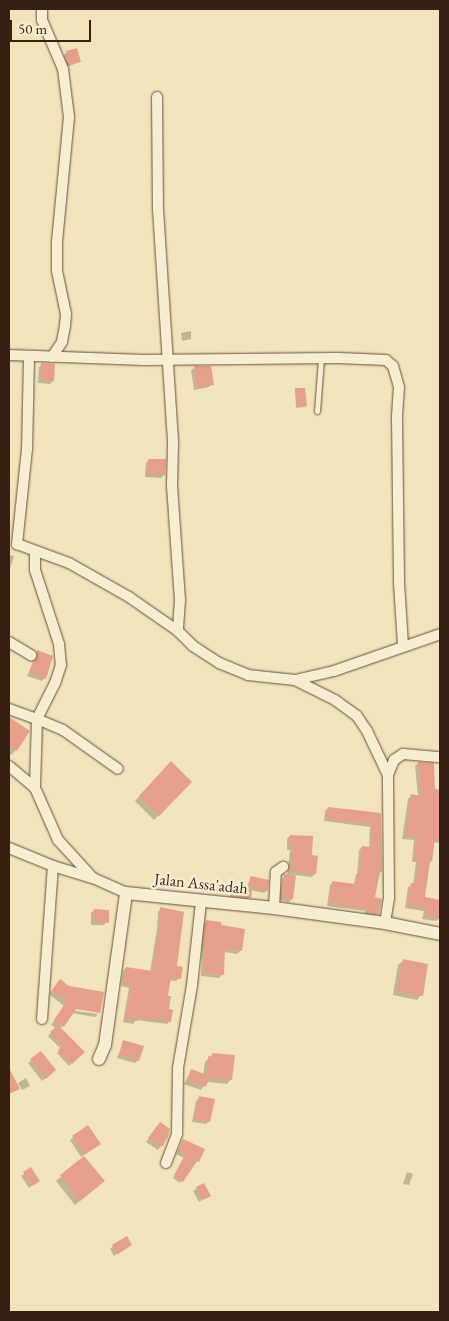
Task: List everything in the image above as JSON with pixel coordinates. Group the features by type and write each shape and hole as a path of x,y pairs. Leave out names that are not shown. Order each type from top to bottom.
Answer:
{"street":[{"path":"42,11 42,20 63,68 69,117 57,252 57,271 66,314 62,342 52,357"},
{"path":"157,97 158,201 180,600 178,631"},
{"path":"9,355 167,359 378,358 386,360 393,366 398,377 399,583 403,645"},
{"path":"29,357 27,449 13,543 76,567 129,597 178,631 193,646 219,663 248,675 295,680 334,671 403,645 440,634"},
{"path":"35,551 35,570 59,644 61,665 55,683 37,719 35,788 58,840 93,878"},
{"path":"9,642 31,655"},
{"path":"295,680 335,700 357,716 377,749 388,775"},
{"path":"9,709 63,730 118,769"},
{"path":"385,923 389,898 388,775 394,760 403,754 440,757"},
{"path":"9,766 35,788"},
{"path":"9,848 53,866 93,878 126,893 105,1044 99,1059"},
{"path":"42,1019 53,866"},
{"path":"274,908 276,872 282,867"},
{"name":"Jalan Assa'adah","path":"126,893 274,908 385,923 440,934"},
{"path":"166,1163 177,1134 178,1068 192,985 202,902"}],"lane":[{"path":"317,411 321,359"}],"building":[{"path":"77,48 81,62 69,65 66,51"},
{"path":"41,363 55,364 54,381 41,380"},
{"path":"194,366 211,366 214,385 197,387"},
{"path":"295,388 305,388 307,406 297,407"},
{"path":"148,459 166,459 165,475 148,475"},
{"path":"37,650 53,656 46,679 29,673 33,661 37,658"},
{"path":"9,717 30,731 17,751 9,746"},
{"path":"171,761 192,782 159,816 139,796"},
{"path":"418,762 434,763 435,789 440,790 440,840 435,839 425,897 440,900 440,919 425,916 426,908 407,905 411,883 416,884 418,860 414,859 417,837 405,836 411,794 421,796"},
{"path":"328,807 381,813 382,872 380,872 375,897 382,899 379,914 366,912 367,909 329,904 332,881 355,884 356,874 359,874 362,846 371,847 372,824 326,819"},
{"path":"290,835 313,836 312,855 318,856 316,874 290,871 293,847 289,847"},
{"path":"284,874 296,876 293,899 281,898"},
{"path":"251,876 269,880 268,891 248,886"},
{"path":"233,887 252,890 251,898 232,896"},
{"path":"160,907 184,912 177,966 183,967 181,979 171,977 168,996 171,996 169,1009 173,1010 171,1022 137,1017 137,1021 125,1019 131,985 123,984 126,967 152,971 160,926"},
{"path":"94,909 109,910 109,923 93,922"},
{"path":"206,920 245,929 242,951 225,949 224,975 204,973 205,947 203,947"},
{"path":"403,959 428,964 423,996 397,991"},
{"path":"60,979 69,986 104,992 100,1013 76,1009 64,1027 54,1020 67,1001 52,990"},
{"path":"58,1025 85,1052 72,1064 58,1050 62,1046 50,1032"},
{"path":"123,1040 144,1046 139,1061 119,1055"},
{"path":"41,1051 56,1070 46,1079 30,1059"},
{"path":"212,1053 235,1055 232,1080 209,1078 206,1087 187,1080 191,1069 207,1075 208,1056 212,1057"},
{"path":"9,1068 20,1089 9,1094"},
{"path":"199,1096 215,1099 210,1122 194,1119"},
{"path":"160,1122 170,1129 162,1147 148,1138"},
{"path":"88,1125 101,1144 84,1155 72,1136"},
{"path":"183,1139 205,1149 199,1162 197,1161 183,1182 174,1175 185,1155 178,1152"},
{"path":"84,1156 105,1181 80,1201 60,1175"},
{"path":"31,1167 40,1181 32,1186 23,1172"},
{"path":"204,1183 211,1196 203,1200 196,1187"},
{"path":"127,1236 132,1245 118,1254 112,1245"}]}
